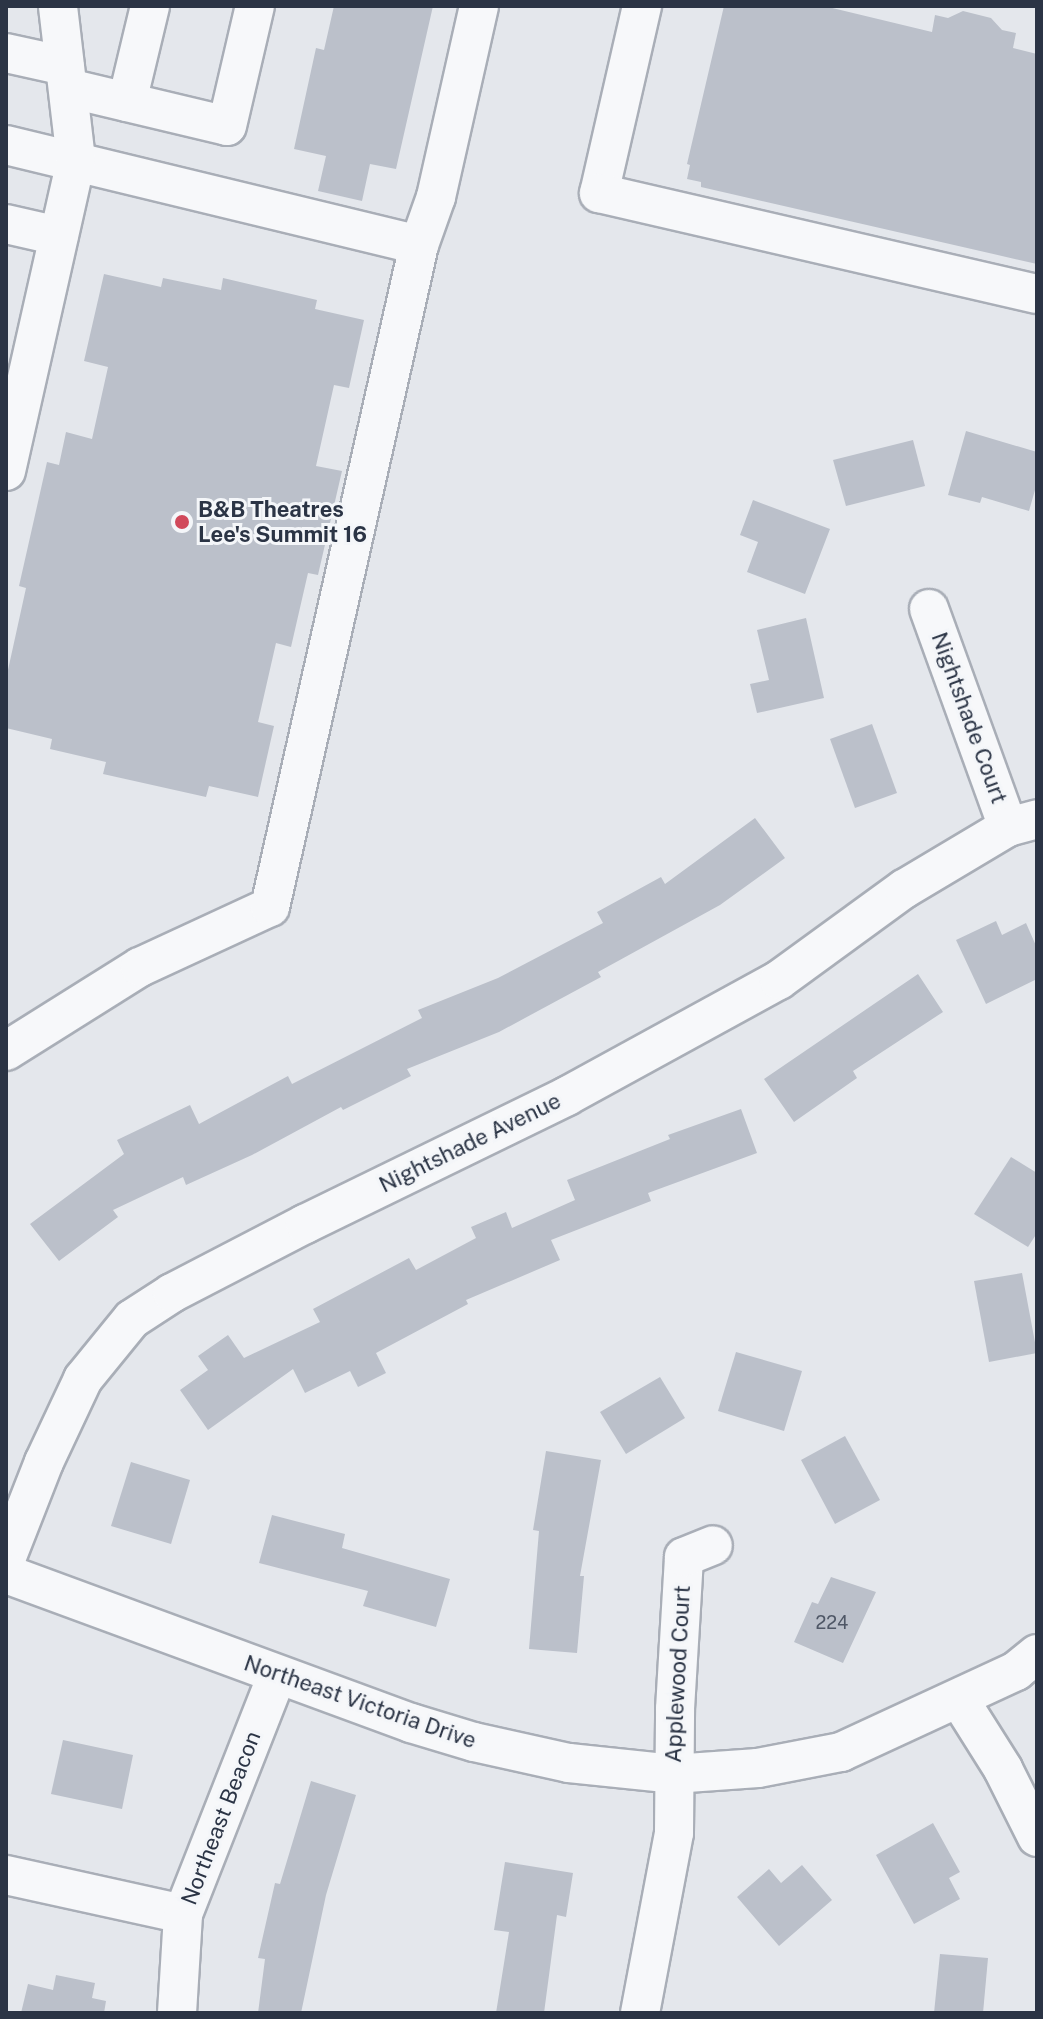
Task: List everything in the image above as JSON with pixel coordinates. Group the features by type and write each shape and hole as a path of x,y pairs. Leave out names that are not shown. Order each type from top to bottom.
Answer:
{"street":[{"path":"6,471 76,160 58,6"},
{"path":"127,102 150,6"},
{"path":"6,53 127,102 227,126 255,6"},
{"path":"6,1051 140,967 270,907 419,245 436,197 479,6"},
{"path":"642,6 599,193 1037,294"},
{"path":"6,145 419,245"},
{"path":"6,224 59,236"},
{"name":"Nightshade Court","path":"929,609 1022,823"},
{"name":"Nightshade Avenue","path":"6,1559 44,1462 83,1379 132,1319 172,1293 567,1096 779,980 904,889 1022,823"},
{"name":"Applewood Court","path":"673,1774 684,1557 713,1545"},
{"name":"Northeast Victoria Drive","path":"6,1574 277,1675 474,1742 569,1763 673,1774 758,1768 841,1752 1016,1671 1037,1654"},
{"name":"Northeast Beacon","path":"177,2013 183,1914 277,1675"},
{"path":"959,1699 1003,1769 1037,1837"},
{"path":"640,2013 674,1833 673,1774"},
{"path":"6,1875 183,1914"}],"building":[{"path":"334,6 433,6 396,169 370,164 362,201 318,191 326,156 294,149 316,48 324,50"},
{"path":"724,6 824,6 932,32 935,15 948,18 963,11 991,18 1002,30 1016,33 1013,48 1037,54 1037,264 701,187 701,182 687,179 690,165 687,164"},
{"name":"B&B Theatres Lee's Summit 16","path":"104,274 161,287 163,278 221,290 223,278 317,300 315,309 364,320 349,388 334,385 316,466 342,471 318,575 308,573 291,647 276,643 258,722 274,726 258,797 209,786 206,797 103,774 106,762 50,749 52,739 6,728 6,679 26,588 19,586 47,462 59,465 66,432 92,439 108,367 84,361"},
{"path":"966,431 1037,452 1037,483 1029,511 982,497 980,503 948,495"},
{"path":"913,440 925,486 846,506 833,460"},
{"path":"753,500 830,529 805,594 747,572 758,542 740,535"},
{"path":"806,618 824,698 757,713 750,684 769,680 757,630"},
{"path":"872,724 897,793 855,808 830,739"},
{"path":"755,818 785,858 720,905 598,972 601,977 499,1032 407,1069 411,1076 343,1110 341,1107 252,1155 186,1185 183,1177 113,1210 118,1217 59,1261 30,1224 124,1154 117,1140 190,1105 199,1124 288,1076 292,1084 422,1018 418,1010 498,978 603,923 597,912 661,877 665,884"},
{"path":"996,921 1002,935 1026,923 1037,948 1037,979 986,1004 956,940"},
{"path":"918,974 943,1012 853,1071 857,1078 794,1122 764,1079"},
{"path":"741,1109 757,1153 648,1193 651,1201 551,1240 560,1260 466,1300 468,1304 376,1353 386,1373 358,1387 350,1371 305,1393 293,1369 208,1430 180,1390 208,1370 198,1356 228,1335 244,1358 320,1322 313,1309 409,1258 416,1270 476,1238 471,1227 506,1212 512,1228 575,1200 567,1180 670,1139 668,1135"},
{"path":"1011,1157 1037,1173 1037,1233 1028,1247 974,1214"},
{"path":"1022,1273 1037,1353 989,1362 974,1281"},
{"path":"736,1352 802,1371 784,1431 718,1411"},
{"path":"660,1377 685,1418 626,1454 600,1412"},
{"path":"845,1436 880,1500 835,1524 801,1460"},
{"path":"546,1451 601,1460 580,1576 584,1576 577,1653 529,1649 539,1531 533,1530"},
{"path":"131,1462 190,1480 171,1544 111,1526"},
{"path":"272,1515 345,1534 342,1548 450,1579 436,1627 363,1606 368,1591 259,1563"},
{"path":"831,1577 876,1592 843,1663 794,1642 812,1602 818,1604"},
{"path":"63,1740 133,1755 122,1809 51,1794"},
{"path":"311,1781 356,1795 326,1895 301,2013 258,2013 265,1959 258,1958 275,1883 280,1884"},
{"path":"933,1823 960,1872 949,1878 960,1899 914,1924 876,1855"},
{"path":"505,1862 573,1873 566,1917 557,1915 544,2013 496,2013 509,1932 494,1930"},
{"path":"802,1865 832,1900 779,1946 737,1897 769,1869 781,1883"},
{"path":"940,1954 988,1958 983,2013 934,2013"},
{"path":"56,1975 95,1983 92,1998 106,2001 104,2013 21,2013 28,1984 53,1990"}],"place":[{"name":"B&B Theatres Lee's Summit 16","path":"182,522"}]}
